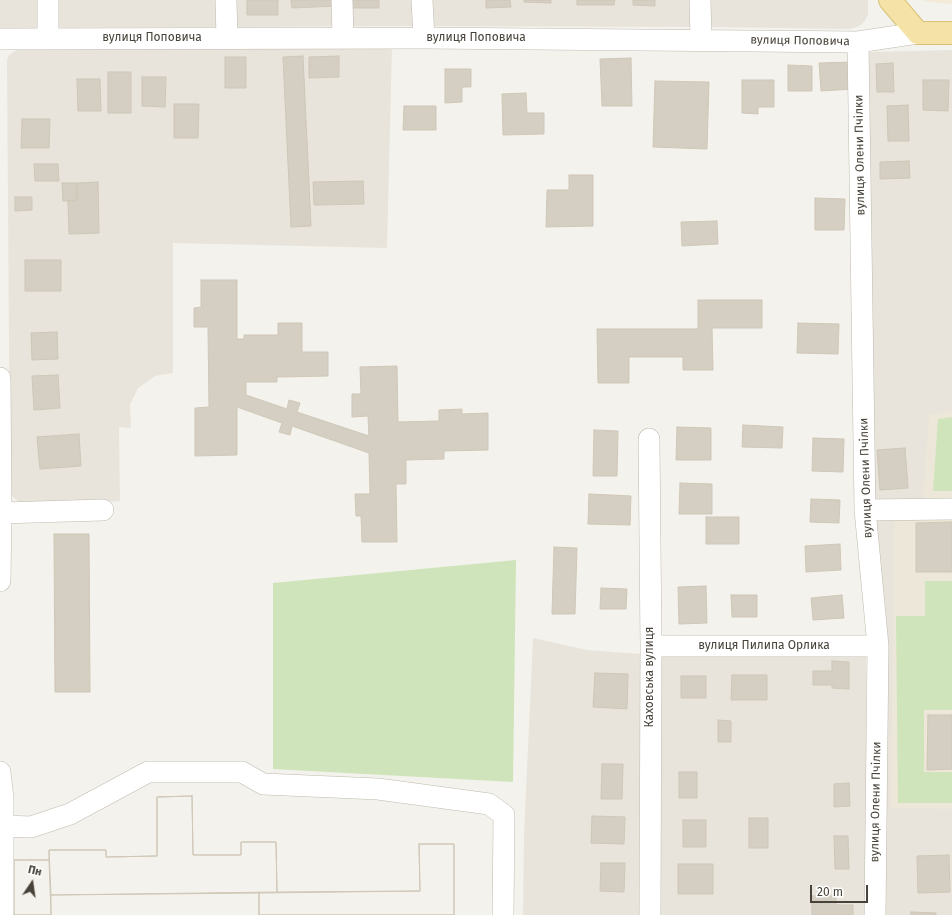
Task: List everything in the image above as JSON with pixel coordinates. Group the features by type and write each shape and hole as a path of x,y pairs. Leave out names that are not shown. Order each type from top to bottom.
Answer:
{"main road":[{"path":"890,0 918,33"},
{"name":"вулиця Поповича","path":"918,33 952,33"}],"street":[{"path":"48,0 48,39"},
{"path":"226,0 227,38"},
{"path":"342,0 343,38"},
{"path":"422,0 424,38"},
{"path":"700,0 701,39"},
{"name":"вулиця Поповича","path":"0,39 424,38 701,39 858,42 918,33"},
{"name":"вулиця Олени Пчілки","path":"858,42 865,510 878,646 875,915"},
{"path":"0,378 0,581"},
{"name":"Каховська вулиця","path":"649,439 651,646 650,915"},
{"path":"865,510 952,509"},
{"path":"1,512 103,510"},
{"name":"вулиця Пилипа Орлика","path":"651,646 878,646"},
{"path":"0,772 3,798 3,915"},
{"path":"3,826 31,827 70,814 148,772 242,772 263,784 378,789 489,804 504,815 503,915"}],"shaded area":[{"path":"0,0 868,0 868,14 862,24 849,29 402,26 0,28"},
{"path":"922,0 952,0 952,4 930,2"},
{"path":"392,47 387,248 173,243 173,373 155,376 138,388 130,405 131,428 119,427 120,501 59,505 21,504 10,494 7,60 9,55 18,49"},
{"path":"952,50 952,915 885,915 869,487 866,53"},
{"path":"952,411 952,809 891,808 894,519 892,510 894,498 923,498 929,414"},
{"path":"533,638 587,650 641,654 866,654 867,915 523,915 524,835"}],"green space":[{"path":"952,417 952,491 933,491 938,419"},
{"path":"516,560 513,782 273,769 273,583"},
{"path":"925,581 952,581 952,710 924,710 924,772 952,772 952,803 898,803 896,616 925,616"}],"building":[{"path":"247,0 278,0 278,15 247,15"},
{"path":"291,0 335,0 336,6 292,8"},
{"path":"348,0 379,0 379,8 348,8"},
{"path":"486,0 510,0 511,7 486,8"},
{"path":"524,0 551,0 551,3 524,2"},
{"path":"577,0 615,0 614,5 577,5"},
{"path":"633,0 655,0 655,6 633,5"},
{"path":"303,56 311,226 291,227 283,57"},
{"path":"339,56 339,77 309,78 309,57"},
{"path":"225,57 246,57 246,88 225,88"},
{"path":"631,58 632,106 602,106 600,59"},
{"path":"852,62 853,89 821,91 819,63"},
{"path":"893,63 894,92 877,92 876,64"},
{"path":"788,65 812,66 812,91 788,91"},
{"path":"445,69 471,69 471,87 462,87 462,102 445,103"},
{"path":"108,72 131,72 131,113 108,113"},
{"path":"142,77 166,77 165,107 142,106"},
{"path":"77,79 100,79 101,111 78,111"},
{"path":"742,80 774,80 774,107 758,107 758,114 742,113"},
{"path":"923,80 949,80 948,111 923,110"},
{"path":"655,81 709,82 707,149 653,147"},
{"path":"526,93 527,113 544,113 544,134 503,135 502,94"},
{"path":"174,104 199,104 198,138 174,138"},
{"path":"908,105 909,141 888,141 887,106"},
{"path":"404,106 436,106 436,130 403,130"},
{"path":"22,119 50,119 49,148 21,148"},
{"path":"909,161 910,178 880,179 880,162"},
{"path":"34,164 58,164 59,181 35,181"},
{"path":"569,175 593,175 593,226 546,227 547,190 569,190"},
{"path":"363,181 364,204 314,205 313,182"},
{"path":"98,182 99,233 69,234 68,201 77,200 77,183"},
{"path":"62,183 77,183 77,200 63,201"},
{"path":"15,197 32,197 32,210 15,211"},
{"path":"815,198 845,199 844,230 815,230"},
{"path":"717,221 718,244 682,246 681,222"},
{"path":"25,260 61,260 61,291 25,291"},
{"path":"201,280 237,280 237,339 244,339 244,335 278,335 278,323 302,323 302,352 328,352 328,376 277,377 277,382 246,382 246,395 287,409 289,400 300,403 297,412 369,436 368,416 352,417 352,394 361,394 360,367 397,366 398,422 439,421 439,410 462,409 462,414 488,413 488,450 444,451 444,459 406,460 406,484 396,484 397,542 362,542 361,516 356,516 355,494 370,494 369,453 292,426 290,435 279,432 282,423 237,407 237,455 195,456 195,408 209,407 208,327 194,327 194,308 201,307"},
{"path":"698,300 762,300 762,328 712,328 713,370 683,370 683,357 629,357 629,383 598,383 597,329 698,329"},
{"path":"798,323 839,324 838,354 797,353"},
{"path":"57,332 58,359 32,360 31,333"},
{"path":"58,375 60,408 34,410 32,376"},
{"path":"743,425 783,427 782,448 742,447"},
{"path":"677,427 711,428 711,460 676,460"},
{"path":"594,430 618,431 617,476 593,476"},
{"path":"79,434 81,466 40,469 37,437"},
{"path":"813,438 844,439 843,472 812,471"},
{"path":"905,448 908,488 880,490 877,450"},
{"path":"680,483 712,484 712,514 679,514"},
{"path":"589,494 631,496 630,525 588,524"},
{"path":"811,499 840,500 839,523 810,522"},
{"path":"706,517 739,517 739,544 706,544"},
{"path":"952,522 952,572 916,572 916,523"},
{"path":"54,534 89,534 90,692 55,692"},
{"path":"840,544 841,570 806,572 805,546"},
{"path":"554,547 577,548 575,614 552,614"},
{"path":"706,586 707,623 679,624 678,587"},
{"path":"601,588 627,589 626,609 600,609"},
{"path":"731,595 757,595 757,617 732,617"},
{"path":"842,595 844,618 813,620 811,598"},
{"path":"832,661 849,662 849,689 832,688 832,685 813,685 813,671 832,671"},
{"path":"595,673 628,674 627,709 593,707"},
{"path":"732,675 767,675 767,700 731,700"},
{"path":"681,676 706,676 706,698 681,698"},
{"path":"928,715 952,715 952,769 927,770"},
{"path":"718,720 731,721 731,742 718,742"},
{"path":"602,764 623,764 622,799 601,799"},
{"path":"679,772 697,772 697,798 679,798"},
{"path":"849,783 850,806 834,807 834,784"},
{"path":"192,796 193,855 241,855 241,842 276,842 277,892 420,891 419,844 454,844 454,915 259,915 259,893 51,895 51,915 14,915 14,860 49,860 49,850 106,850 106,857 157,856 157,797"},
{"path":"192,796 193,855 241,855 241,842 276,842 277,892 51,895 49,850 106,850 106,857 157,856 157,797"},
{"path":"592,816 625,817 624,844 591,843"},
{"path":"749,818 768,818 768,848 749,848"},
{"path":"683,820 706,820 706,847 683,847"},
{"path":"834,836 848,836 849,869 835,869"},
{"path":"419,844 454,844 454,915 259,915 259,893 420,891"},
{"path":"949,855 950,892 918,893 917,856"},
{"path":"14,860 49,860 51,915 14,915"},
{"path":"601,863 625,863 624,892 600,891"},
{"path":"678,864 713,864 713,894 678,894"},
{"path":"812,896 836,896 836,905 853,905 853,915 812,915"},
{"path":"911,912 936,913 936,915 911,915"}]}
